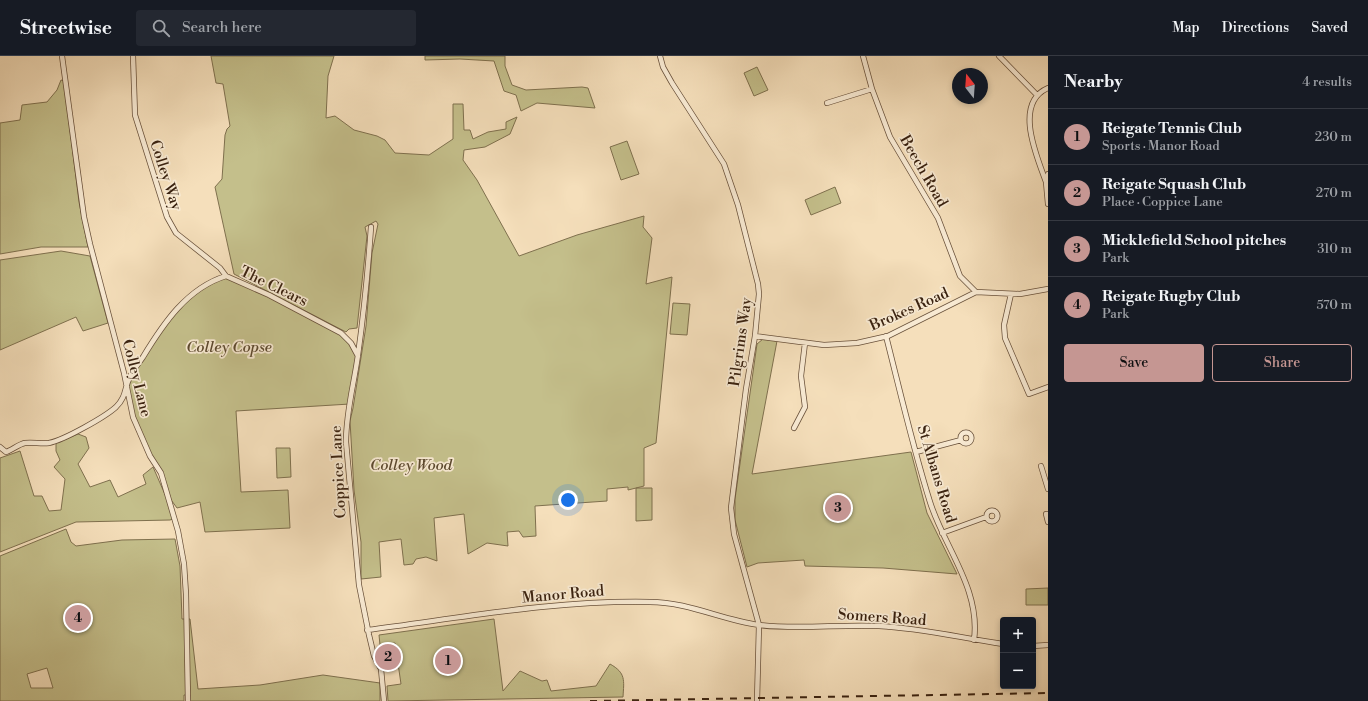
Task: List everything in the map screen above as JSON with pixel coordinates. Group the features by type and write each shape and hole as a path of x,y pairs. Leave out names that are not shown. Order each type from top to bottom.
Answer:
{"street":[{"name":"Colley Lane","path":"62,56 84,217 124,373 127,392 140,436 161,473 178,531 184,564 186,594 188,699"},
{"name":"Colley Way","path":"133,56 135,115 167,217 176,233 220,268 226,276"},
{"name":"Pilgrims Way","path":"660,56 663,67 672,83 724,164 738,205 758,284 759,294 755,336 746,389 731,508 734,534 758,625 757,701"},
{"name":"Beech Road","path":"863,56 872,89 893,143 938,218 960,276 976,292"},
{"path":"999,56 1037,95"},
{"path":"1048,88 1037,95 1031,112 1030,130 1046,182 1048,204"},
{"path":"827,103 872,89"},
{"path":"1046,182 1048,174"},
{"name":"Coppice Lane","path":"371,227 366,290 358,356 346,420 346,443 355,547 367,630 374,656 381,669 384,701"},
{"name":"The Clears","path":"0,447 6,452 15,449 24,443 50,443 106,414 116,406 127,392 129,378 152,340 168,318 181,304 195,293 215,279 226,276 269,295 341,334 351,343 358,356"},
{"name":"Brokes Road","path":"755,336 804,343 843,345 886,336 976,292 1011,294 1048,289"},
{"path":"1011,294 1004,326 1007,344 1028,394 1048,387"},
{"name":"St Albans Road","path":"886,336 930,502 942,533 971,597 974,618 974,640"},
{"path":"794,428 805,408 801,376 804,343"},
{"path":"916,452 961,440"},
{"path":"1042,466 1048,489"},
{"path":"1048,514 1046,514 1048,522"},
{"path":"942,533 986,517"},
{"name":"Manor Road","path":"367,630 567,604 630,602 675,603 725,619 758,625"},
{"name":"Somers Road","path":"758,625 914,628 1000,644"},
{"path":"1036,646 1048,645"}],"green space":[{"name":"Colley Wood","path":"211,56 334,56 328,76 326,118 335,116 354,130 377,136 385,140 395,153 429,155 453,139 453,104 463,104 464,130 470,130 473,139 488,132 506,129 506,122 517,117 510,134 485,147 464,150 463,160 477,180 519,256 577,235 644,216 643,227 652,238 646,284 672,277 656,443 644,448 644,486 628,490 628,487 607,489 607,501 535,506 536,536 523,537 519,531 507,532 508,546 487,543 468,554 464,514 434,518 437,561 426,557 416,559 413,564 404,565 401,539 379,542 381,577 361,579 361,542 354,490 350,421 366,326 372,253 378,224 376,221 365,227 367,236 357,328 349,329 346,332 234,274 215,187 222,179 225,135 230,126 223,84 216,83"},
{"path":"425,56 505,56 505,66 512,85 526,90 588,88 595,108 537,103 521,111 516,95 504,91 494,61 460,59 425,60"},
{"path":"757,67 768,90 754,96 744,73"},
{"path":"61,80 64,81 79,202 88,247 41,247 0,254 0,123 20,120 22,105 47,102 57,90"},
{"path":"627,141 639,174 621,180 610,147"},
{"path":"835,187 841,203 811,215 805,200"},
{"path":"61,251 90,256 108,323 83,331 76,317 0,350 0,260"},
{"name":"Colley Copse","path":"226,276 341,333 351,343 358,356 350,404 236,411 241,492 288,490 290,528 205,532 200,502 177,508 169,497 161,473 140,436 127,391 129,378 160,329 195,293"},
{"path":"673,303 690,304 687,335 670,334"},
{"path":"763,339 777,341 752,474 911,452 927,513 957,574 883,568 805,566 804,560 758,563 747,567 735,520 735,499 757,344"},
{"path":"78,434 86,437 89,448 78,464 90,487 110,480 118,497 146,484 143,475 153,467 167,499 173,519 76,522 0,552 0,458 20,451 34,496 42,496 49,511 61,510 65,479 54,467 60,460 56,451 56,443"},
{"path":"276,448 290,448 291,477 277,478"},
{"path":"636,488 652,488 652,520 636,521"},
{"path":"66,529 71,542 76,546 122,540 175,539 180,566 182,619 190,619 198,689 260,685 323,675 380,683 380,701 190,701 190,695 184,695 184,701 0,701 0,556","holes":["47,668 53,688 31,688 27,674"]},
{"path":"1048,588 1048,605 1026,605 1026,589"},
{"path":"494,619 503,691 520,671 542,681 547,680 551,691 596,686 610,664 619,671 623,678 623,697 388,701 387,686 401,684 395,643 380,645 379,635"}],"railway":[{"path":"590,701 1048,693"}],"place":[{"name":"Micklefield School pitches","path":"838,508"},
{"name":"Reigate Rugby Club","path":"78,618"},
{"name":"Reigate Squash Club","path":"388,657"},
{"name":"Reigate Tennis Club","path":"448,661"}]}
